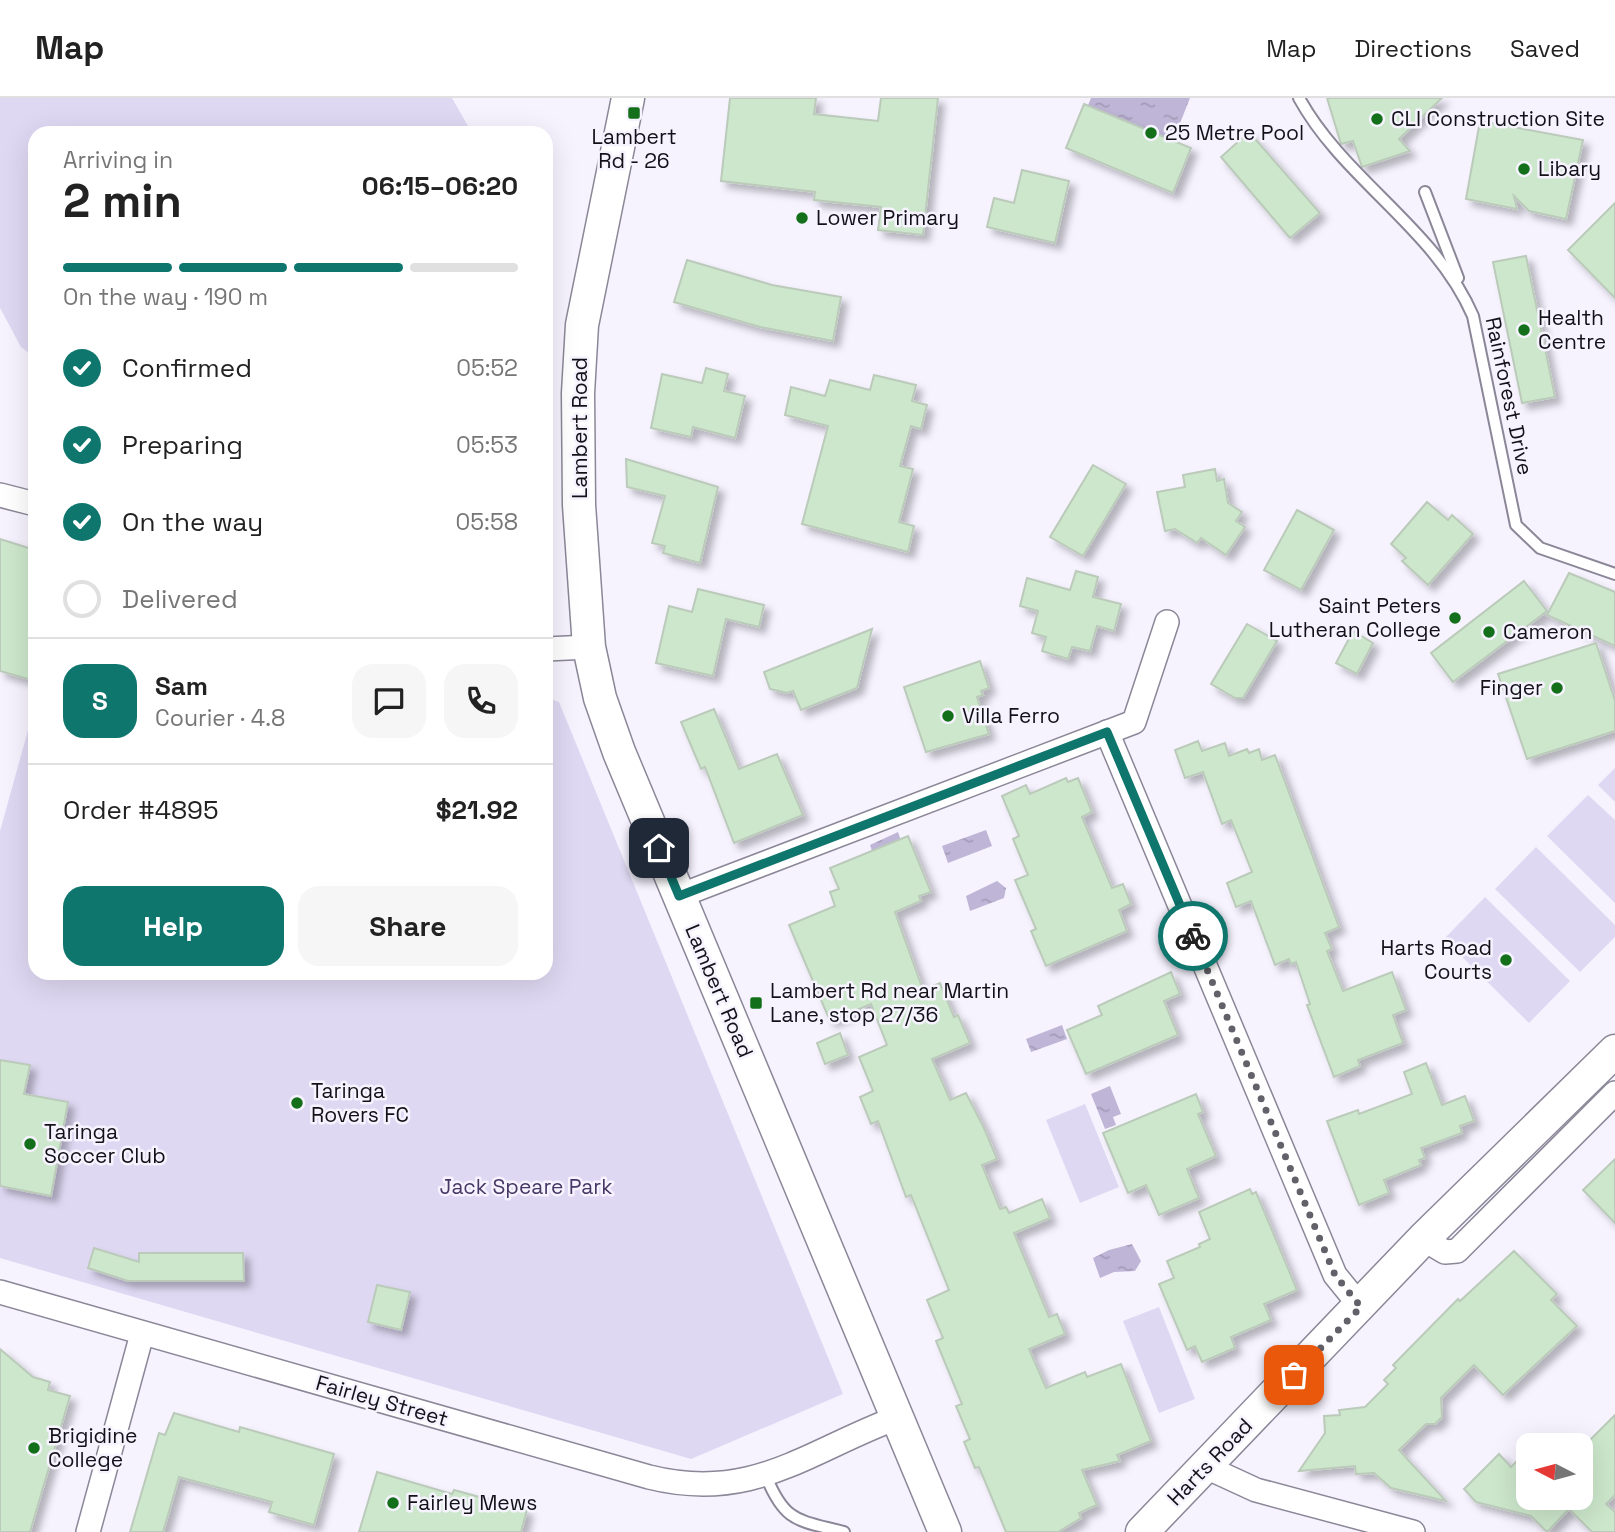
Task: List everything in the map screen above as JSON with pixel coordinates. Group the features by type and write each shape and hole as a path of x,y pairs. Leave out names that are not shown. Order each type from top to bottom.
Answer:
{"main road":[{"name":"Lambert Road","path":"628,98 582,325 578,393 579,505 589,647 600,698 619,752 945,1532"},
{"name":"Harts Road","path":"1142,1532 1361,1307 1423,1239 1615,1051"}],"street":[{"path":"0,495 28,502"},
{"path":"679,896 1134,722 1167,622"},
{"path":"553,649 589,647"},
{"path":"1107,732 1335,1275 1361,1307"},
{"path":"1423,1239 1445,1252 1457,1251 1615,1093"},
{"name":"Fairley Street","path":"0,1292 675,1483 715,1486 766,1476 899,1417"},
{"path":"88,1532 142,1334"},
{"path":"1206,1467 1256,1490 1413,1532"}],"lane":[{"name":"Rainforest Drive","path":"1299,98 1315,127 1431,247 1465,297 1473,316 1516,524 1541,548 1615,575"},
{"path":"1425,192 1465,297"},
{"path":"766,1476 778,1504 799,1520 844,1532"}],"green space":[{"path":"0,98 452,98 468,126 28,126 28,352 21,347 0,308"},
{"name":"Jack Speare Park","path":"553,700 559,702 843,1394 691,1459 0,1258 0,831 28,730 28,980 553,980"},
{"path":"1615,768 1615,802 1598,785"},
{"path":"1588,795 1615,820 1615,903 1547,836"},
{"name":"Harts Road Courts","path":"1536,847 1615,925 1615,937 1580,972 1495,889"},
{"name":"Harts Road Courts","path":"1485,897 1570,981 1529,1023 1444,939"},
{"path":"1085,1104 1119,1187 1080,1203 1046,1120"},
{"path":"1159,1307 1195,1399 1159,1413 1123,1321"}],"water":[{"name":"25 Metre Pool","path":"1091,98 1190,98 1169,151 1084,115"},
{"path":"986,830 992,846 948,863 942,846"},
{"path":"898,832 902,844 873,854 870,845"},
{"path":"997,881 1006,888 1004,898 970,911 966,896"},
{"path":"1062,1025 1067,1039 1031,1052 1026,1039"},
{"path":"1110,1086 1121,1114 1113,1117 1116,1125 1105,1129 1091,1094"},
{"path":"1132,1244 1141,1261 1135,1271 1114,1272 1100,1278 1093,1258 1109,1250"}],"building":[{"path":"730,98 816,98 814,114 878,121 881,98 938,98 923,235 878,230 881,207 814,200 815,192 721,181"},
{"name":"CLI Construction Site","path":"1327,98 1442,98 1399,139 1410,151 1362,167 1353,141 1341,144"},
{"path":"1084,104 1191,148 1173,193 1066,148"},
{"name":"Libary","path":"1480,121 1583,140 1566,219 1529,211 1514,196 1517,209 1466,199"},
{"path":"1249,132 1320,213 1290,238 1221,157"},
{"path":"1022,170 1069,181 1055,243 987,227 994,198 1014,203"},
{"path":"1615,203 1615,298 1568,250"},
{"name":"Health Centre","path":"1526,256 1555,397 1522,403 1493,262"},
{"path":"687,260 772,285 841,297 833,341 760,327 674,302"},
{"path":"706,368 728,374 724,391 745,396 735,438 693,427 691,437 651,428 662,374 702,383"},
{"path":"874,375 916,385 912,401 927,405 921,429 911,426 900,466 913,469 899,522 914,526 908,552 802,524 828,426 785,415 791,387 825,396 830,380 870,390"},
{"path":"626,459 718,487 700,563 663,553 665,546 652,543 665,496 627,487"},
{"path":"1093,465 1126,484 1083,556 1050,537"},
{"path":"1215,469 1217,481 1224,479 1228,503 1242,512 1236,521 1245,527 1226,555 1201,538 1197,543 1175,529 1165,531 1157,492 1185,487 1183,475"},
{"path":"1427,502 1448,520 1452,515 1473,534 1428,585 1402,561 1406,558 1391,544"},
{"path":"1297,510 1334,530 1301,590 1264,570"},
{"path":"0,539 28,548 28,679 0,671"},
{"path":"1076,571 1098,577 1093,597 1121,604 1114,631 1097,626 1090,651 1072,647 1068,659 1042,651 1046,637 1032,633 1038,611 1020,606 1027,578 1070,590"},
{"path":"1569,573 1615,592 1615,646 1547,615"},
{"name":"Cameron","path":"1524,581 1547,611 1453,682 1431,653"},
{"path":"698,589 764,605 759,627 726,619 713,676 656,663 669,606 692,612"},
{"path":"1247,624 1277,641 1243,698 1235,698 1211,684"},
{"path":"872,629 857,688 801,710 793,691 787,693 770,689 764,672"},
{"path":"1353,631 1373,643 1357,674 1336,663"},
{"name":"Finger","path":"1596,643 1615,701 1615,731 1527,759 1498,674"},
{"name":"Villa Ferro","path":"980,661 989,688 981,691 983,695 977,697 989,734 926,752 904,687"},
{"path":"714,709 739,769 777,754 803,815 734,843 705,767 701,769 681,722"},
{"path":"1198,741 1202,751 1225,743 1229,756 1247,749 1249,753 1259,749 1262,760 1275,755 1339,927 1325,933 1332,949 1327,951 1343,991 1392,972 1406,1010 1393,1015 1403,1043 1358,1060 1360,1066 1334,1077 1307,1005 1310,1004 1296,962 1291,964 1289,959 1275,965 1251,901 1236,907 1227,883 1252,872 1231,820 1222,824 1203,772 1185,778 1175,750"},
{"path":"1066,778 1068,782 1078,778 1092,812 1082,817 1112,888 1123,884 1131,904 1119,910 1127,931 1046,966 1031,931 1036,929 1015,880 1028,875 1013,839 1019,836 1002,796 1026,785 1030,794"},
{"path":"908,836 931,892 919,896 921,901 895,912 923,990 940,983 954,1017 958,1015 970,1043 932,1059 950,1100 966,1093 984,1128 997,1159 982,1165 1000,1209 1006,1207 1009,1213 1042,1199 1050,1218 1014,1233 1049,1317 1057,1314 1065,1334 1029,1349 1046,1388 1085,1372 1087,1377 1121,1364 1151,1441 1117,1455 1120,1461 1082,1470 1097,1505 1079,1513 1081,1518 1058,1532 1006,1532 979,1467 975,1468 964,1442 970,1439 956,1406 962,1404 936,1341 943,1338 927,1300 949,1290 911,1195 906,1197 878,1121 871,1124 860,1097 873,1091 859,1057 887,1045 871,1004 830,1021 789,925 835,906 830,892 839,889 830,868"},
{"path":"1171,972 1180,994 1164,1001 1178,1035 1086,1074 1067,1030 1102,1015 1098,1006"},
{"path":"840,1033 848,1055 825,1064 817,1043"},
{"name":"Taringa Soccer Club","path":"0,1060 30,1065 24,1094 68,1102 51,1196 0,1186"},
{"path":"1426,1063 1442,1105 1465,1096 1474,1121 1460,1126 1462,1133 1421,1148 1425,1158 1419,1160 1421,1165 1384,1180 1389,1193 1359,1205 1327,1121 1358,1110 1359,1114 1412,1094 1404,1072"},
{"path":"1196,1094 1203,1112 1198,1114 1216,1156 1187,1169 1199,1198 1159,1215 1146,1185 1128,1193 1103,1133"},
{"path":"1615,1159 1615,1223 1583,1190"},
{"path":"1250,1189 1252,1194 1256,1192 1297,1290 1264,1304 1271,1320 1231,1337 1235,1348 1202,1362 1195,1346 1187,1350 1159,1284 1174,1278 1167,1261 1200,1247 1199,1244 1210,1239 1199,1212"},
{"path":"94,1248 139,1262 139,1253 243,1253 244,1281 128,1281 88,1268"},
{"path":"1514,1251 1557,1294 1551,1300 1577,1326 1503,1395 1474,1365 1441,1398 1442,1417 1435,1424 1426,1424 1399,1450 1446,1501 1391,1488 1374,1473 1356,1474 1355,1466 1299,1471 1325,1433 1324,1416 1340,1415 1339,1410 1365,1407 1388,1384 1384,1380 1396,1368 1393,1365 1458,1299 1460,1301"},
{"path":"377,1285 410,1292 401,1330 368,1322"},
{"name":"Brigidine College","path":"0,1349 33,1377 50,1382 48,1390 70,1396 30,1532 0,1532"},
{"path":"174,1413 239,1432 240,1427 334,1454 314,1525 269,1512 272,1502 179,1477 163,1532 130,1532 159,1433 165,1435"},
{"path":"1615,1415 1615,1495 1606,1504 1615,1512 1615,1532 1592,1532 1570,1510 1593,1510 1593,1437"},
{"path":"1499,1454 1511,1467 1516,1462 1516,1510 1568,1510 1547,1532 1531,1516 1476,1502 1464,1489"},
{"path":"377,1472 452,1494 454,1490 527,1510 521,1532 359,1532"}],"way so far":[{"path":"1193,936 1335,1275 1361,1307 1294,1375"}],"place":[{"name":"Lambert Rd - 26","path":"634,113"},
{"name":"CLI Construction Site","path":"1377,119"},
{"name":"25 Metre Pool","path":"1151,133"},
{"name":"Libary","path":"1524,169"},
{"name":"Lower Primary","path":"802,218"},
{"name":"Health Centre","path":"1524,330"},
{"name":"Saint Peters Lutheran College","path":"1455,618"},
{"name":"Cameron","path":"1489,632"},
{"name":"Finger","path":"1557,688"},
{"name":"Villa Ferro","path":"948,716"},
{"name":"Harts Road Courts","path":"1506,960"},
{"name":"Lambert Rd near Martin Lane, stop 27/36","path":"756,1003"},
{"name":"Taringa Rovers FC","path":"297,1103"},
{"name":"Taringa Soccer Club","path":"30,1144"},
{"name":"Brigidine College","path":"34,1448"},
{"name":"Fairley Mews","path":"393,1503"}],"route":[{"path":"659,848 679,896 1107,732 1193,936"}]}
